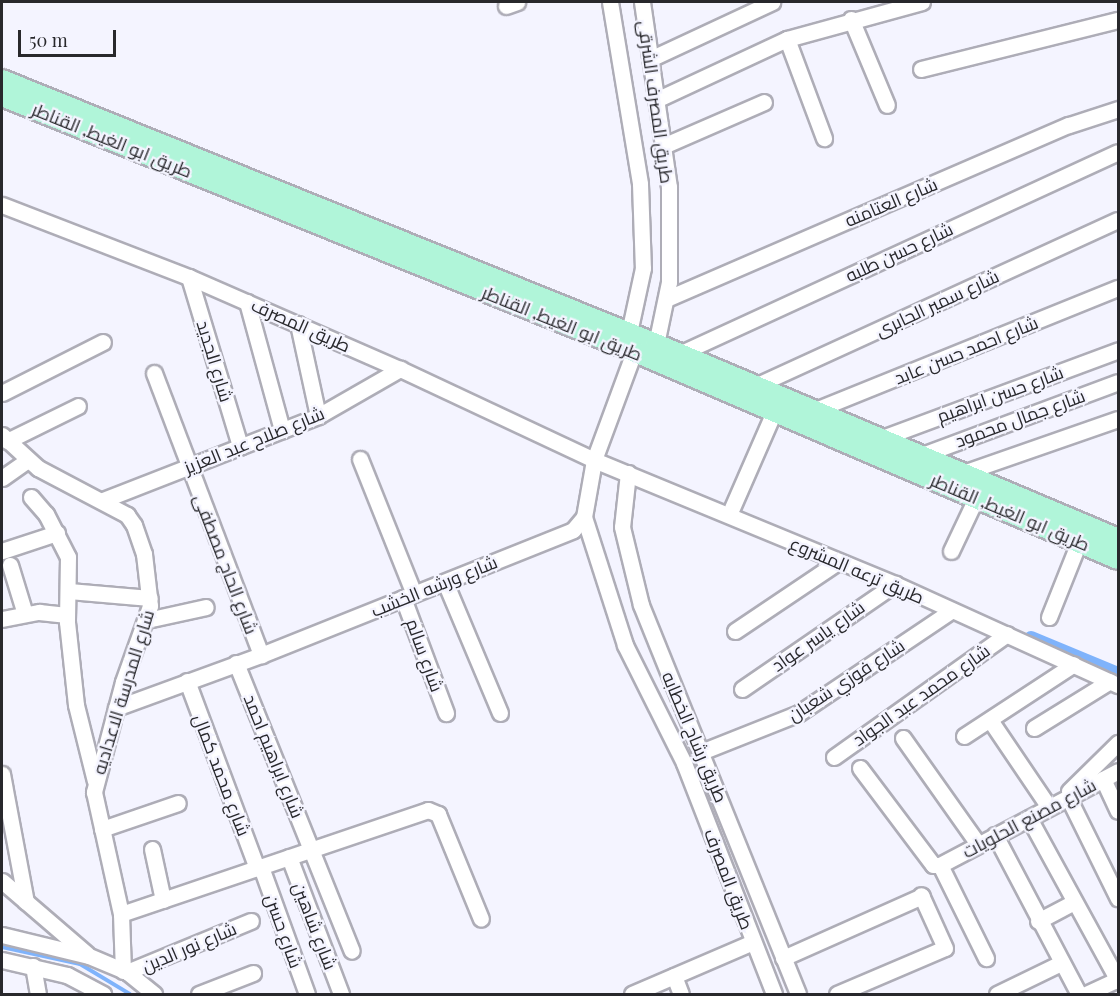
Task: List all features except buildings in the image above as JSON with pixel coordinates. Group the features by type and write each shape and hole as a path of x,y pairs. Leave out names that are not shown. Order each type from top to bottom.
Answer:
{"main road":[{"name":"طريق ابو الغيط, القناطر","path":"2,80 632,342 774,412 1119,559"},
{"name":"طريق ابو الغيط, القناطر","path":"2,96 632,342 656,344 1119,539"}],"street":[{"name":"طريق المصرف الشرقى","path":"610,2 639,183 643,268 632,342"},
{"name":"طريق المصرف الشرقى","path":"642,2 669,187 666,299 656,344"},
{"path":"650,59 772,2"},
{"path":"656,100 787,39 850,19 922,2"},
{"path":"850,19 887,105"},
{"path":"921,69 1119,20"},
{"path":"787,39 824,138"},
{"path":"663,146 765,102"},
{"name":"شارع العتامنه","path":"666,299 1069,125 1119,109"},
{"name":"شارع حسن طلبه","path":"680,354 1119,152"},
{"name":"طريق المصرف","path":"2,205 189,277 400,369 594,460"},
{"name":"شارع سمير الجابرى","path":"755,386 1119,220"},
{"name":"شارع الجديد","path":"189,277 240,446"},
{"name":"شارع احمد حسن عابد","path":"813,411 1119,288"},
{"path":"247,302 282,430"},
{"path":"298,324 318,416"},
{"path":"2,393 103,342"},
{"path":"584,517 594,460 632,342"},
{"name":"شارع حسن ابراهيم","path":"882,438 1119,350"},
{"name":"شارع صلاح عبد العزيز","path":"102,500 318,416 400,369"},
{"name":"شارع الحاج مصطفى","path":"154,373 261,654"},
{"name":"شارع جمال محمود","path":"922,455 1119,382"},
{"path":"4,438 78,406"},
{"path":"732,508 774,412"},
{"path":"939,482 1119,418"},
{"name":"شارع المدرسة الاعداديه","path":"4,438 27,460 102,500 134,525 144,554 150,598 147,620 116,708 95,781 102,829 121,914 125,971"},
{"name":"شارع سالم","path":"360,459 446,713"},
{"path":"2,478 27,460"},
{"name":"طريق ترعه المشروع","path":"594,460 895,584 1114,683"},
{"name":"طريق رشاح الخطابه","path":"628,473 622,527 633,580 796,991"},
{"path":"31,497 57,533 68,557 67,615 76,705 95,781"},
{"path":"951,551 976,498"},
{"name":"طريق المصرف","path":"584,517 625,645 684,763 775,994"},
{"name":"شارع ورشه الخشب","path":"116,708 261,654 563,534 584,517"},
{"path":"2,551 57,533"},
{"path":"1049,617 1079,542"},
{"path":"735,631 839,561"},
{"path":"10,564 25,614"},
{"path":"606,587 633,580"},
{"path":"445,582 500,712"},
{"name":"شارع ياسر عواد","path":"742,689 895,584"},
{"path":"69,591 150,598"},
{"path":"147,620 206,607"},
{"name":"شارع فوزي شعبان","path":"701,752 799,713 952,610"},
{"path":"2,619 53,611 67,615"},
{"name":"شارع محمد عبد الجواد","path":"834,757 1007,634"},
{"name":"شارع ابراهيم احمد","path":"237,663 352,951"},
{"path":"964,736 1074,664"},
{"name":"شارع محمد كمال","path":"187,681 259,867"},
{"path":"1034,728 1114,683"},
{"path":"990,720 1058,802 1119,898"},
{"path":"903,738 978,844"},
{"path":"1058,802 1119,743"},
{"path":"861,768 933,865 940,865 986,958"},
{"name":"شارع مصنع الحلويات","path":"940,865 1119,771"},
{"path":"2,774 26,902"},
{"path":"1103,779 1119,811"},
{"path":"102,829 178,803"},
{"path":"121,914 428,810 438,814 481,919"},
{"path":"1029,818 1115,978 1086,994"},
{"path":"995,835 1038,921 1079,994"},
{"path":"152,849 163,900"},
{"name":"شارع شاهين","path":"289,857 341,994"},
{"path":"724,866 744,858"},
{"name":"شارع حسن","path":"259,867 308,994"},
{"path":"2,881 89,956"},
{"path":"783,958 922,896 945,948 837,994"},
{"path":"1038,921 1074,902"},
{"name":"شارع نور الدين","path":"125,971 251,921"},
{"path":"2,935 89,956 125,971 154,994"},
{"path":"632,994 753,942"},
{"path":"2,960 85,981 103,994"},
{"path":"997,994 1020,990 1061,963"},
{"path":"33,966 38,994"},
{"path":"199,994 253,973"},
{"path":"674,976 681,994"},
{"path":"775,994 796,991"}],"waterway":[{"path":"1031,638 1118,674"},
{"path":"2,947 80,964 130,994"}]}
